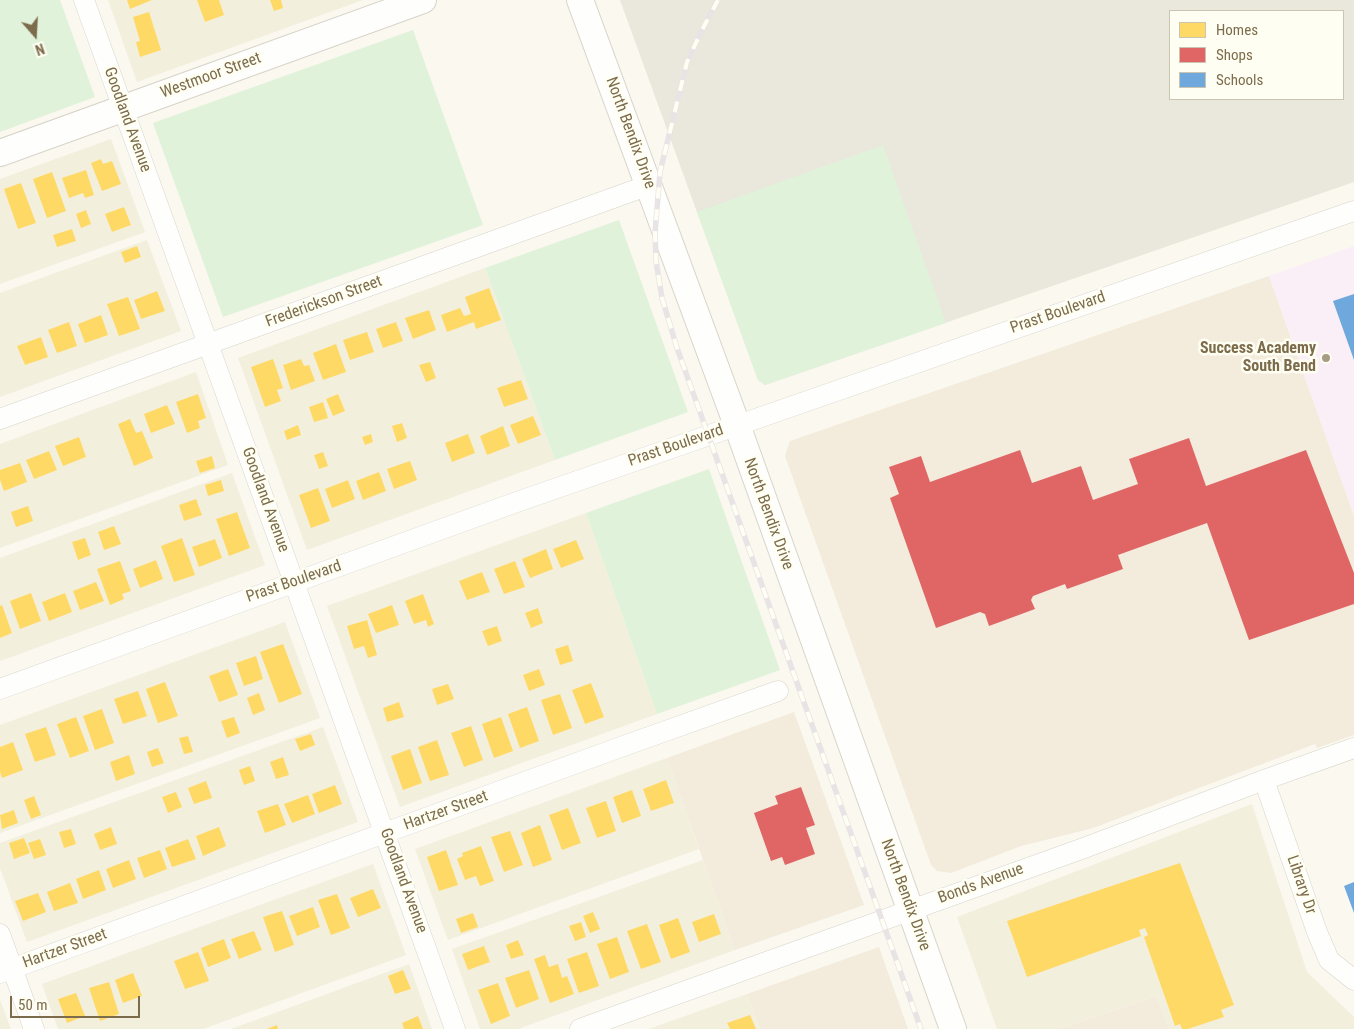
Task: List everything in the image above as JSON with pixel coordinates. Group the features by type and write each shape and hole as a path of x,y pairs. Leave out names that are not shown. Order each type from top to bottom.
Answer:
{"street":[{"name":"Goodland Avenue","path":"84,0 456,1029"},
{"name":"Westmoor Street","path":"0,153 423,0"},
{"name":"North Bendix Drive","path":"580,0 737,425 953,1029"},
{"name":"Frederickson Street","path":"0,419 649,184"},
{"name":"Prast Boulevard","path":"0,689 505,506 1354,211"},
{"name":"Hartzer Street","path":"6,970 778,691"},
{"name":"Bonds Avenue","path":"580,1029 1084,848 1354,748"},
{"name":"Library Dr","path":"1264,780 1328,960 1354,980"},
{"path":"0,934 6,970 34,1029"}],"shaded area":[{"path":"108,0 363,0 137,82"},
{"path":"620,0 1354,0 1354,182 765,385 758,380"},
{"path":"111,139 145,232 0,284 0,179"},
{"path":"147,240 181,331 0,397 0,293"},
{"name":"Success Academy South Bend","path":"1354,246 1354,516 1269,276"},
{"path":"485,268 555,460 307,550 238,358"},
{"path":"1269,276 1354,516 1354,735 1317,748 1315,744 1093,828 1021,846 951,873 937,871 931,865 785,456 790,441"},
{"path":"196,372 228,465 0,548 0,444"},
{"path":"232,473 265,565 0,661 0,558"},
{"path":"586,513 657,714 400,807 327,606"},
{"path":"285,622 320,718 0,833 0,725"},
{"path":"794,712 864,905 735,950 667,758"},
{"path":"323,727 358,822 27,942 0,868 0,843"},
{"path":"667,758 699,849 448,940 415,849"},
{"path":"1252,804 1307,972 1354,1017 1354,1029 1169,1029 1156,996 1060,1029 997,1029 957,917"},
{"path":"703,860 735,950 518,1029 480,1029 452,949"},
{"path":"373,864 406,955 203,1029 58,1029 42,984"},
{"path":"879,947 908,1029 760,1029 747,994"},
{"path":"409,964 432,1029 231,1029"},
{"path":"747,994 760,1029 649,1029"},
{"path":"1156,996 1169,1029 1060,1029"},
{"path":"0,1000 11,1029 0,1029"}],"green space":[{"path":"0,0 60,0 95,97 0,132"},
{"path":"413,30 483,225 223,317 153,123"},
{"path":"883,145 946,323 765,385 758,380 697,212"},
{"path":"619,220 688,412 555,460 485,268"},
{"path":"709,469 780,670 657,714 586,513"}],"building: Homes":[{"path":"127,0 152,0 130,9"},
{"path":"197,0 219,0 224,15 205,22"},
{"path":"270,0 281,0 283,8 274,11"},
{"path":"149,12 161,50 140,57 136,42 140,41 133,17"},
{"path":"101,159 103,164 112,161 121,184 102,191 91,163"},
{"path":"86,170 94,195 85,198 83,193 69,198 62,178"},
{"path":"52,172 66,211 47,218 33,179"},
{"path":"21,183 36,223 18,229 4,189"},
{"path":"124,207 131,225 112,232 105,214"},
{"path":"86,210 91,224 81,228 76,214"},
{"path":"72,229 76,241 57,247 53,235"},
{"path":"137,246 141,257 125,263 121,252"},
{"path":"489,288 501,320 476,329 474,322 447,332 441,315 460,308 464,316 471,314 465,297"},
{"path":"157,291 165,311 141,319 134,300"},
{"path":"128,297 140,329 119,336 107,304"},
{"path":"429,310 436,330 413,339 405,318"},
{"path":"101,315 108,335 85,343 78,324"},
{"path":"69,322 77,346 57,353 48,330"},
{"path":"396,322 403,341 383,348 376,329"},
{"path":"367,332 374,352 350,360 343,340"},
{"path":"41,337 48,357 25,365 17,346"},
{"path":"336,344 346,372 323,380 313,353"},
{"path":"273,359 283,388 277,390 281,401 265,407 251,367"},
{"path":"301,359 304,366 309,365 315,381 291,390 283,365"},
{"path":"430,362 436,378 426,382 419,365"},
{"path":"521,380 528,399 504,407 497,388"},
{"path":"198,394 206,418 198,421 200,428 187,433 176,402"},
{"path":"338,394 345,411 333,416 326,399"},
{"path":"323,402 328,418 314,422 309,407"},
{"path":"167,405 175,424 151,433 144,414"},
{"path":"533,416 541,435 518,444 510,425"},
{"path":"130,419 136,433 142,431 153,458 134,466 118,424"},
{"path":"402,423 407,438 397,442 392,426"},
{"path":"298,425 301,435 287,440 284,431"},
{"path":"503,426 510,446 487,455 480,436"},
{"path":"371,434 373,442 365,445 362,437"},
{"path":"468,434 475,453 452,462 445,443"},
{"path":"79,437 86,457 63,466 55,446"},
{"path":"49,451 57,470 34,479 26,460"},
{"path":"323,452 328,466 319,469 314,455"},
{"path":"212,456 215,468 200,473 196,461"},
{"path":"410,461 417,480 394,489 387,469"},
{"path":"20,463 27,482 4,491 0,480 0,470"},
{"path":"379,472 386,491 363,500 356,481"},
{"path":"221,480 224,491 208,496 205,485"},
{"path":"348,480 355,499 332,508 325,489"},
{"path":"318,488 330,521 311,528 299,495"},
{"path":"196,499 202,515 184,521 179,505"},
{"path":"28,506 33,521 16,527 11,512"},
{"path":"237,512 250,548 229,556 216,519"},
{"path":"114,526 121,544 104,550 98,532"},
{"path":"85,538 91,555 78,560 72,542"},
{"path":"182,538 195,575 174,582 161,546"},
{"path":"215,539 222,558 199,567 192,547"},
{"path":"576,540 584,559 561,568 553,549"},
{"path":"546,549 553,569 530,578 522,559"},
{"path":"156,560 163,579 140,588 133,569"},
{"path":"120,561 131,591 122,594 124,599 110,605 97,569"},
{"path":"515,561 525,587 504,594 494,569"},
{"path":"482,572 490,592 467,600 459,581"},
{"path":"96,582 104,601 80,610 73,591"},
{"path":"31,593 41,621 20,629 10,601"},
{"path":"65,593 72,612 49,621 42,602"},
{"path":"423,594 434,624 428,627 426,620 414,624 405,601"},
{"path":"2,605 12,633 0,638 0,606"},
{"path":"392,605 399,625 376,633 368,614"},
{"path":"538,608 543,623 531,628 525,613"},
{"path":"367,620 377,655 368,658 364,646 354,649 347,626"},
{"path":"497,626 502,641 488,646 482,631"},
{"path":"283,644 302,694 279,703 260,652"},
{"path":"568,645 573,661 560,665 555,649"},
{"path":"256,656 263,679 244,686 236,663"},
{"path":"228,669 238,695 219,702 209,676"},
{"path":"539,669 545,685 529,691 523,675"},
{"path":"165,682 178,716 158,723 146,689"},
{"path":"591,683 604,717 585,724 572,690"},
{"path":"448,684 454,699 437,705 432,689"},
{"path":"138,691 147,716 123,724 114,699"},
{"path":"259,693 265,710 253,715 247,698"},
{"path":"560,694 572,728 553,735 541,700"},
{"path":"399,702 404,717 387,722 383,708"},
{"path":"527,707 539,741 520,748 508,714"},
{"path":"102,709 114,743 95,750 83,716"},
{"path":"76,717 89,751 70,758 57,724"},
{"path":"234,717 240,733 227,738 221,721"},
{"path":"501,717 513,751 494,758 482,724"},
{"path":"471,726 483,760 464,767 451,733"},
{"path":"46,727 56,755 35,762 25,734"},
{"path":"311,734 315,745 300,751 295,739"},
{"path":"188,736 193,752 184,754 179,738"},
{"path":"437,740 449,775 430,781 418,747"},
{"path":"13,742 23,770 2,778 0,772 0,747"},
{"path":"158,748 164,763 152,767 147,752"},
{"path":"410,749 422,783 403,790 391,756"},
{"path":"129,755 135,774 116,781 110,762"},
{"path":"283,757 289,775 276,779 270,762"},
{"path":"250,766 255,781 244,785 239,770"},
{"path":"666,780 674,803 651,811 643,789"},
{"path":"206,781 212,798 194,804 188,788"},
{"path":"335,785 342,804 319,813 312,794"},
{"path":"632,790 641,816 622,823 613,797"},
{"path":"176,792 182,807 168,813 162,797"},
{"path":"308,795 315,814 292,823 284,804"},
{"path":"34,796 41,815 31,819 24,800"},
{"path":"606,801 616,831 597,838 586,808"},
{"path":"278,804 286,825 265,833 257,811"},
{"path":"568,808 581,843 562,850 549,815"},
{"path":"14,810 18,823 2,829 0,815"},
{"path":"540,825 552,860 533,867 521,833"},
{"path":"111,827 117,844 100,850 94,834"},
{"path":"219,827 226,846 203,856 196,836"},
{"path":"71,829 76,844 64,848 59,832"},
{"path":"510,831 523,865 504,872 491,837"},
{"path":"24,838 30,853 14,859 9,843"},
{"path":"40,839 46,855 34,859 28,843"},
{"path":"188,839 196,859 172,867 165,848"},
{"path":"481,846 494,881 480,886 476,876 465,880 457,859 463,856 462,853"},
{"path":"160,850 167,869 144,878 137,858"},
{"path":"446,850 458,885 439,891 427,857"},
{"path":"129,860 136,879 113,888 106,869"},
{"path":"1180,863 1234,1005 1221,1010 1224,1017 1188,1029 1182,1029 1180,1024 1175,1026 1144,937 1148,935 1145,928 1139,930 1141,936 1027,977 1007,921"},
{"path":"99,870 106,890 83,899 76,879"},
{"path":"70,883 78,903 54,911 47,892"},
{"path":"373,889 381,908 358,917 350,898"},
{"path":"38,893 46,912 23,921 15,901"},
{"path":"337,894 350,928 331,935 318,900"},
{"path":"313,907 320,927 297,936 289,916"},
{"path":"282,911 294,945 275,952 263,917"},
{"path":"593,912 600,929 590,933 583,916"},
{"path":"473,913 478,927 461,933 456,919"},
{"path":"714,914 721,934 699,942 692,922"},
{"path":"678,918 690,952 671,959 659,925"},
{"path":"581,922 586,937 575,941 569,926"},
{"path":"647,924 661,962 641,969 627,931"},
{"path":"254,931 262,950 239,959 231,939"},
{"path":"617,937 629,972 610,979 597,944"},
{"path":"224,939 231,958 208,967 201,948"},
{"path":"518,940 524,955 511,959 506,945"},
{"path":"484,946 490,962 468,970 462,954"},
{"path":"198,952 209,981 185,989 174,961"},
{"path":"587,952 599,986 579,993 567,959"},
{"path":"545,955 549,967 558,964 562,978 567,976 574,994 550,1003 534,959"},
{"path":"403,970 411,989 395,994 388,976"},
{"path":"529,970 539,999 516,1008 505,978"},
{"path":"133,973 142,996 123,1003 115,980"},
{"path":"109,982 119,1014 100,1021 89,988"},
{"path":"498,983 510,1016 491,1024 478,990"},
{"path":"76,993 85,1016 67,1023 58,999"},
{"path":"750,1015 756,1029 730,1029 727,1023"},
{"path":"418,1016 423,1029 404,1029 402,1023"},
{"path":"277,1025 278,1029 267,1029"}],"building: Shops":[{"path":"1189,438 1206,486 1306,450 1354,573 1354,604 1249,640 1207,523 1118,555 1123,569 1067,589 1065,584 1033,596 1031,600 1035,609 989,626 985,614 980,612 936,628 890,498 899,494 889,467 921,456 930,482 1020,450 1032,483 1081,466 1093,500 1138,484 1129,459"},
{"path":"801,787 815,825 806,828 815,854 785,865 782,857 771,861 754,813 778,804 775,796"}],"building: Schools":[{"path":"1354,294 1354,360 1333,301"},
{"path":"1354,882 1354,913 1344,886"}],"railway":[{"path":"718,0 687,62 660,172 655,233 656,261 662,298 677,348 921,1029"}],"place":[{"name":"Success Academy South Bend","path":"1326,358"}]}
